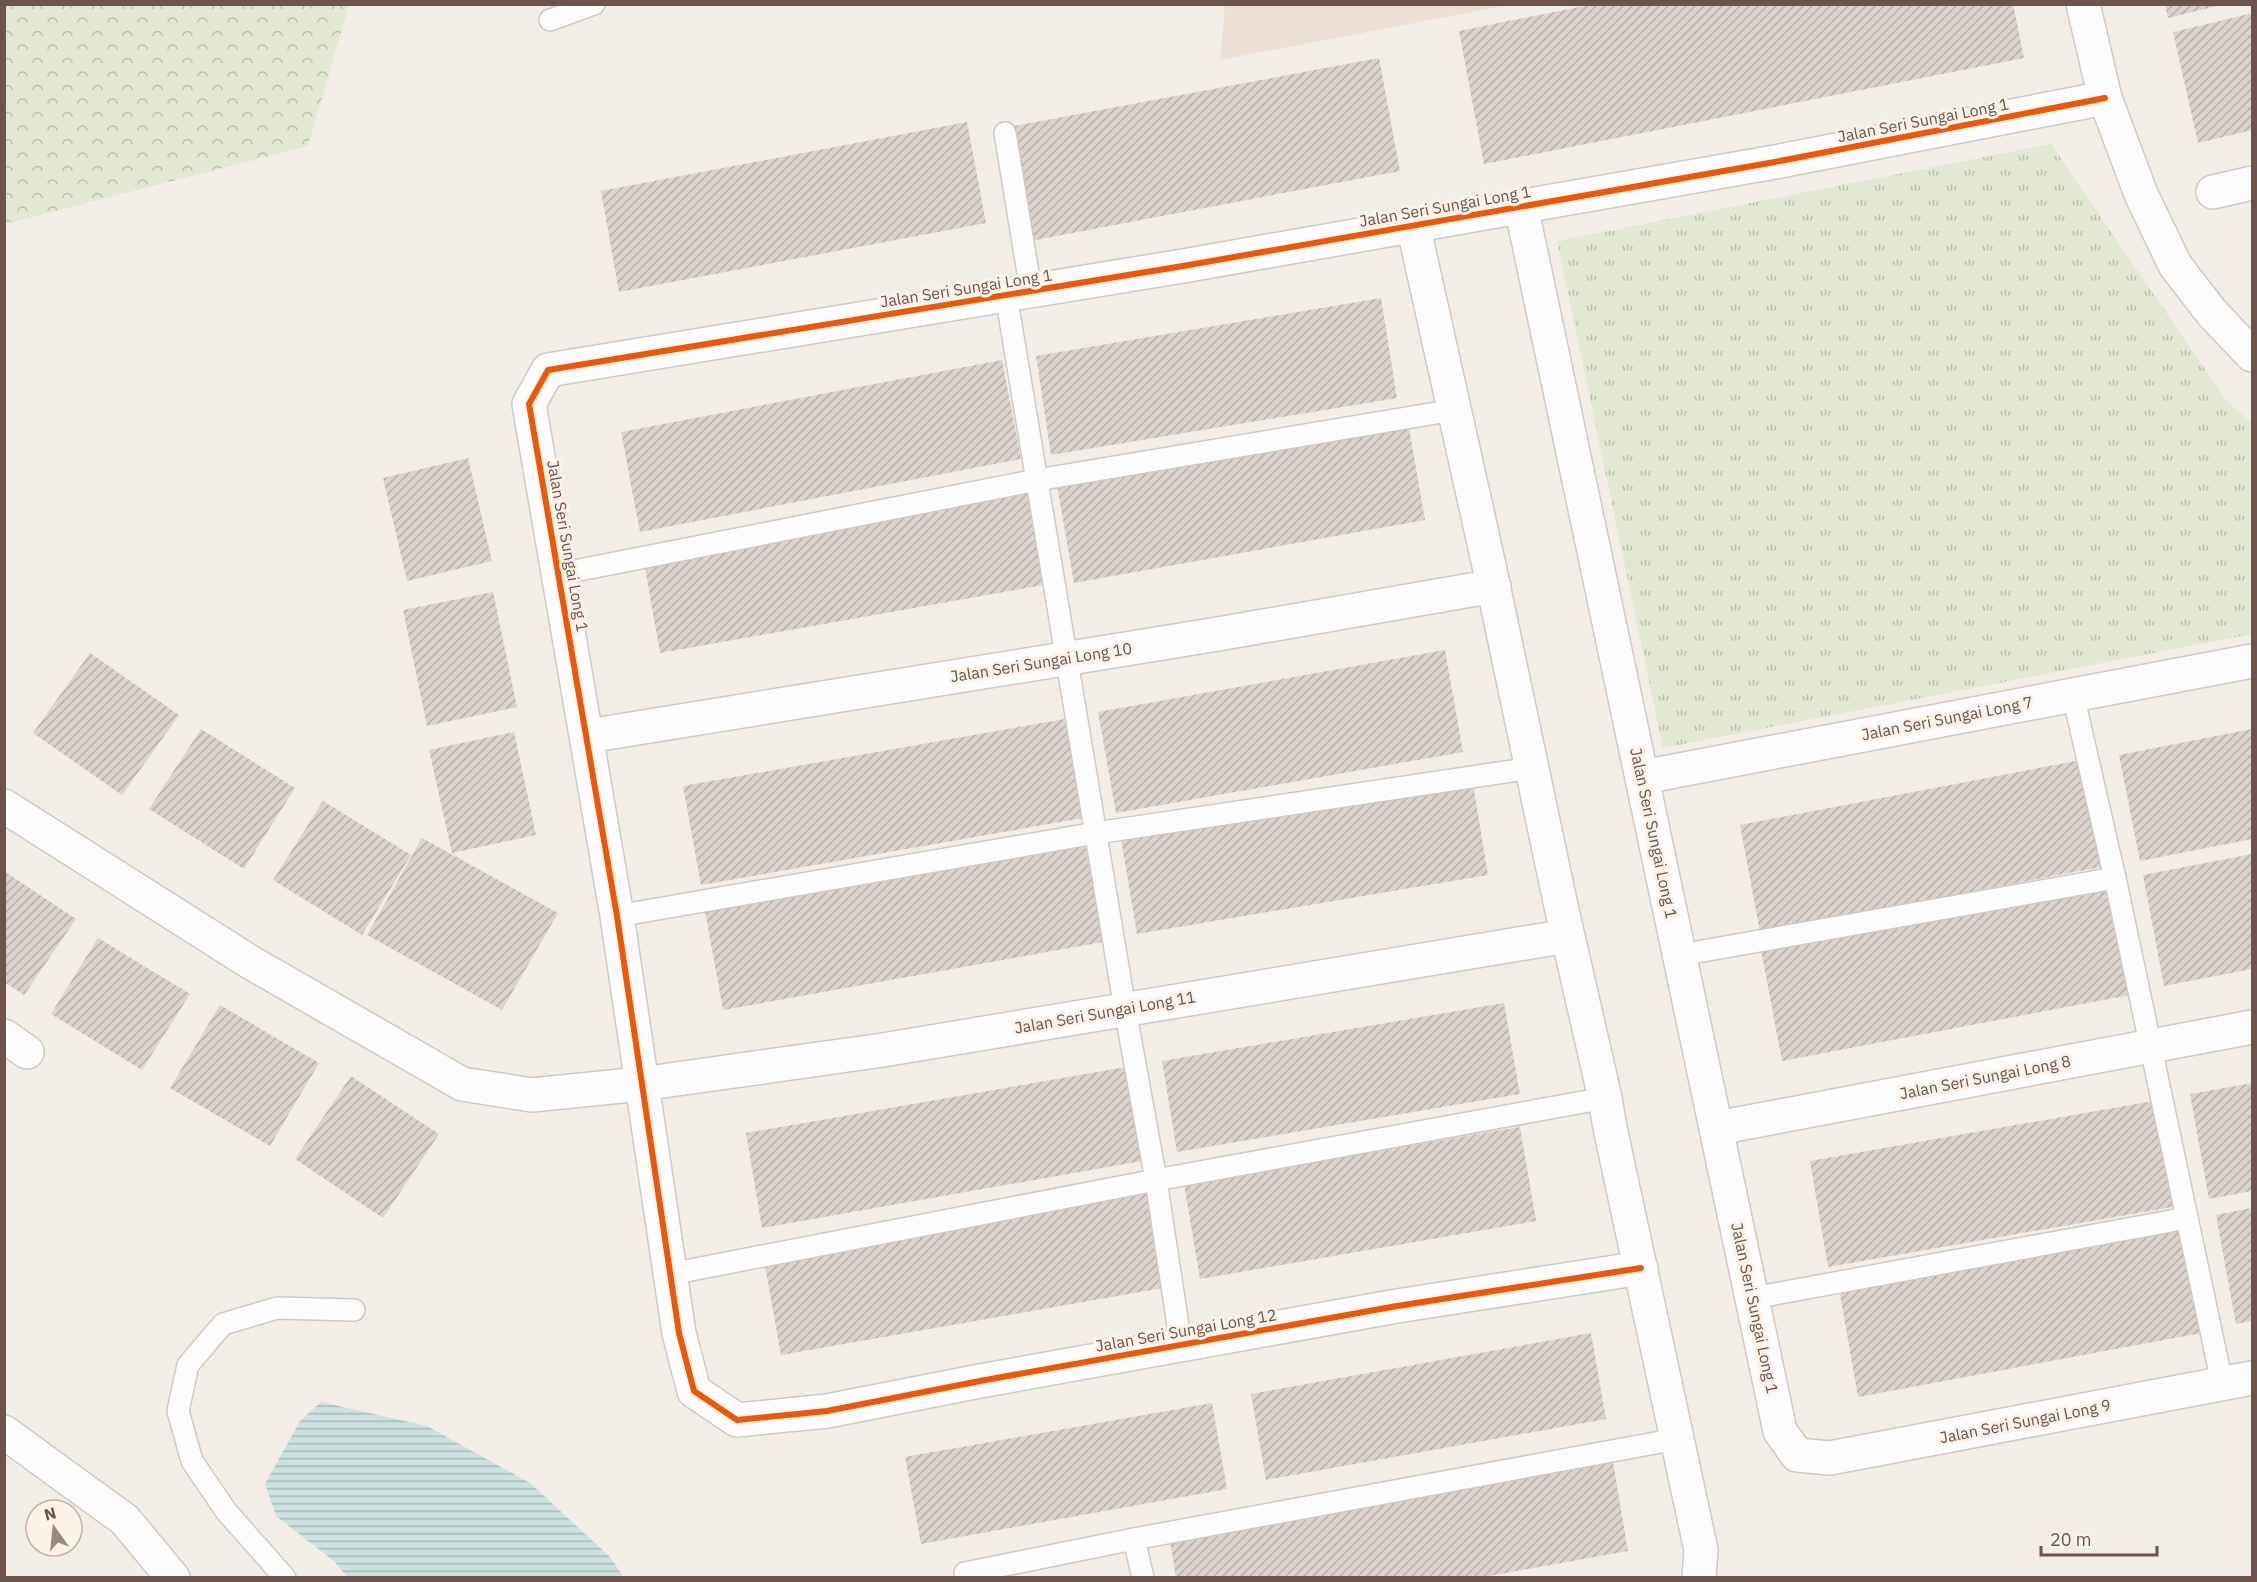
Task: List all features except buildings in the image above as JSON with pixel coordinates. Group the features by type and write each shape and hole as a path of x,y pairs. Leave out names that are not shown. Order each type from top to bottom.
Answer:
{"street":[{"path":"2083,4 2105,98 2141,194 2175,265 2212,313 2253,355"},
{"name":"Jalan Seri Sungai Long 1","path":"737,1420 694,1391 679,1333 588,736 529,404 548,370 1018,293 1775,162 2105,98"},
{"path":"2213,192 2253,183"},
{"name":"Jalan Seri Sungai Long 1","path":"1521,206 1780,1431 1797,1455"},
{"path":"1413,225 1494,586 1567,936 1605,1098 1701,1550 1699,1578"},
{"name":"Jalan Seri Sungai Long 10","path":"588,736 1494,586"},
{"name":"Jalan Seri Sungai Long 7","path":"1643,777 2253,661"},
{"name":"Jalan Seri Sungai Long 11","path":"4,806 250,962 462,1084 532,1095 641,1084 883,1050 1567,936"},
{"name":"Jalan Seri Sungai Long 8","path":"1717,1128 2253,1027"},
{"name":"Jalan Seri Sungai Long 12","path":"737,1420 827,1411 1397,1306 1641,1268"},
{"name":"Jalan Seri Sungai Long 9","path":"1797,1455 1830,1458 2237,1381"},
{"path":"4,1432 125,1520 173,1578"}],"lane":[{"path":"550,20 594,4"},
{"path":"1005,133 1037,480 1125,1009 1156,1180 1181,1345"},
{"path":"559,574 1037,480 1454,410"},
{"path":"2073,695 2115,878 2187,1218 2237,1381"},
{"path":"617,916 1096,833 1532,768"},
{"path":"1680,956 2115,878"},
{"path":"670,1274 1156,1180 1605,1098"},
{"path":"1753,1298 2187,1218"},
{"path":"285,1578 226,1511 192,1461 178,1411 188,1365 223,1324 277,1308 354,1310"},
{"path":"965,1573 1134,1539 1677,1439"},
{"path":"1134,1539 1143,1578"}],"shaded area":[{"path":"1225,4 1509,5 1220,60"}],"green space":[{"path":"5,4 349,5 308,146 5,224"},
{"path":"2051,144 2226,400 2252,424 2252,634 1663,748 1557,241"}],"water":[{"path":"321,1402 427,1426 530,1483 609,1556 624,1577 347,1577 335,1562 276,1516 265,1484 300,1421"}],"cycle path":[{"path":"1641,1268 1397,1306 827,1411 737,1420 694,1391 679,1333 617,916 529,404 548,370 1183,266 1775,162 2105,98"}]}
